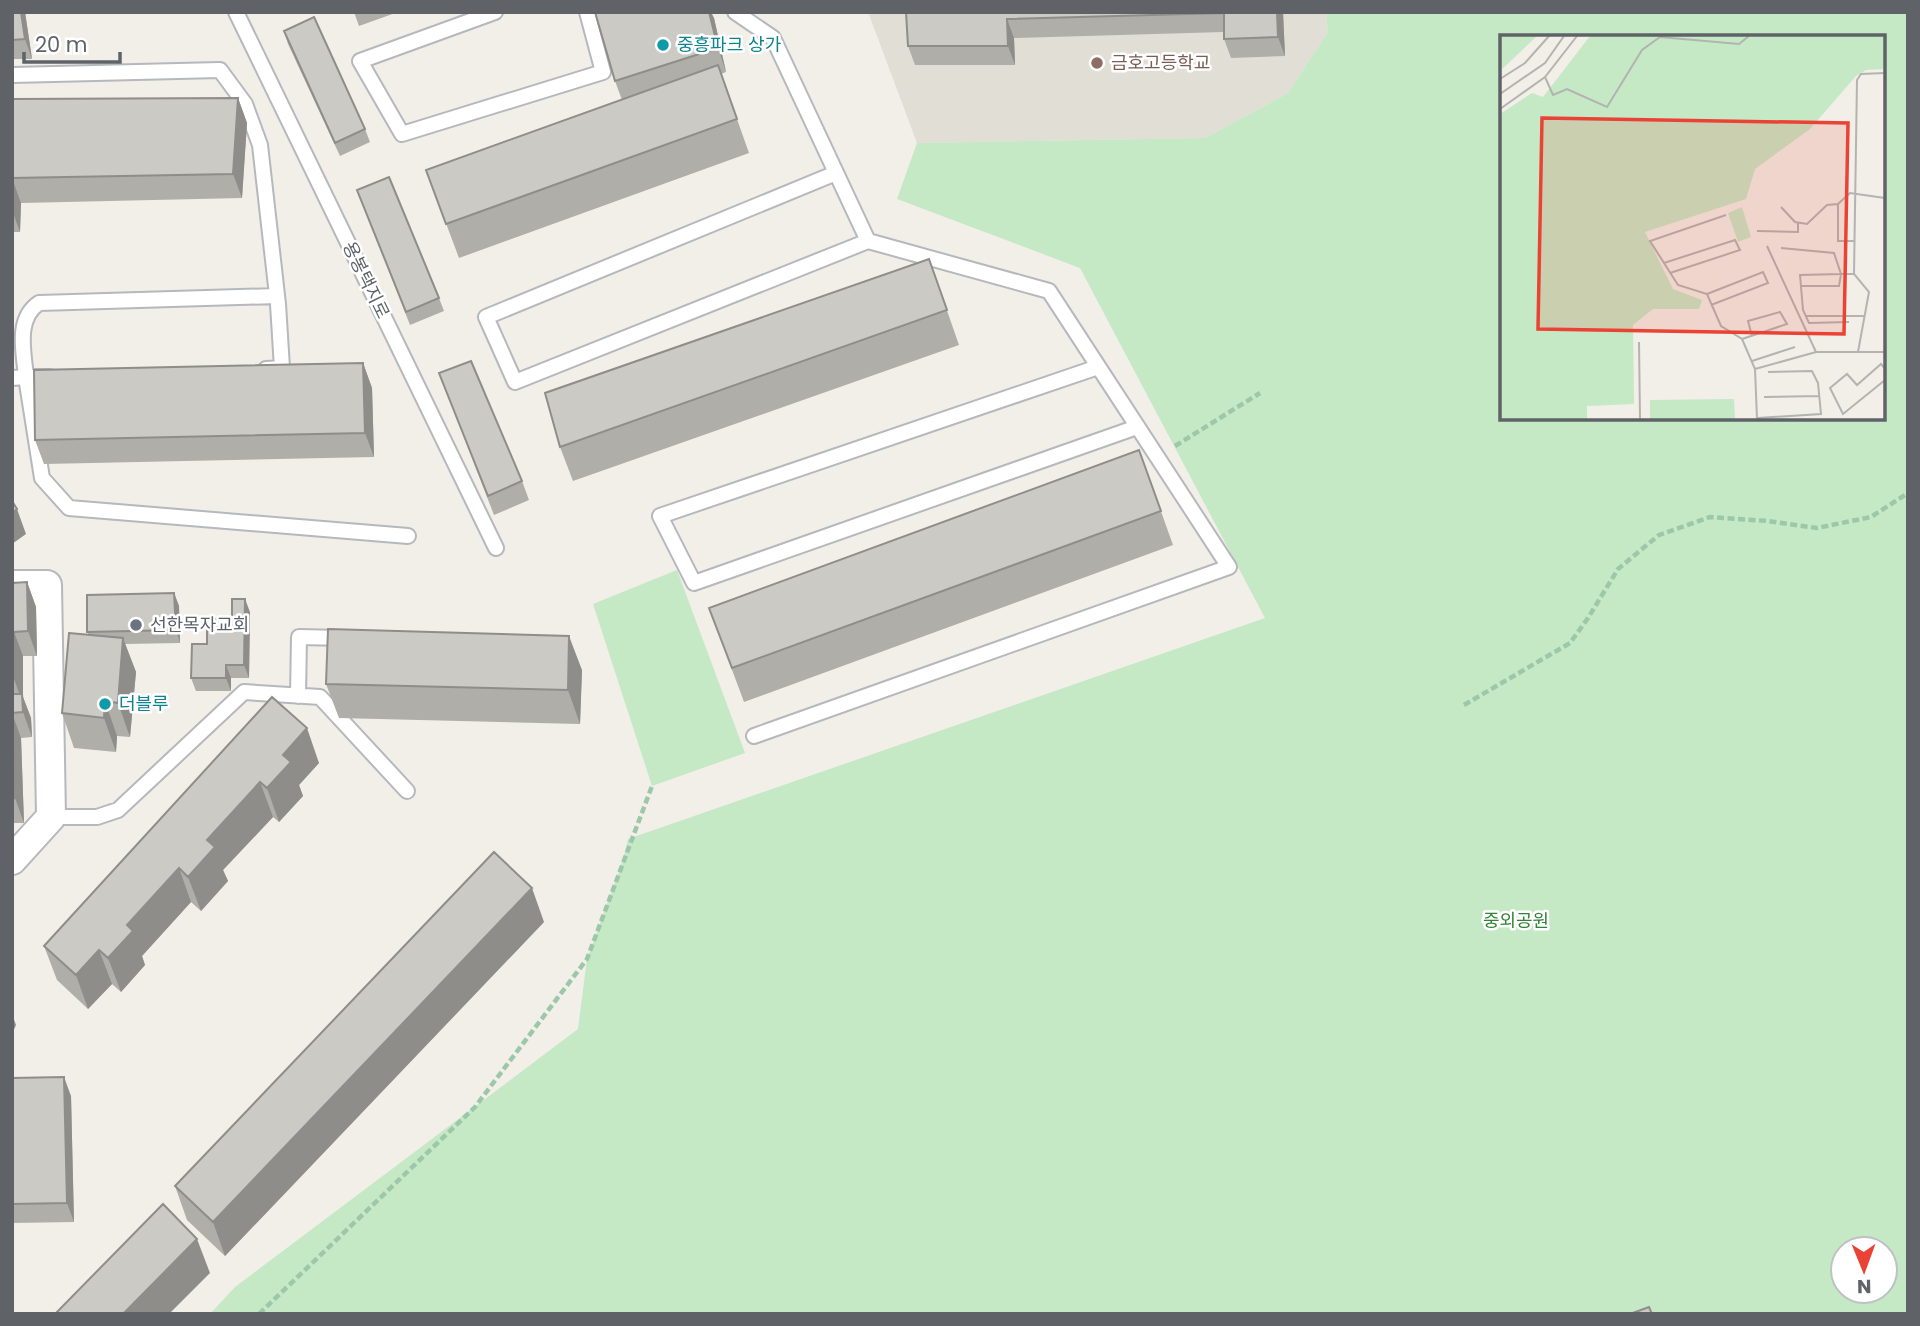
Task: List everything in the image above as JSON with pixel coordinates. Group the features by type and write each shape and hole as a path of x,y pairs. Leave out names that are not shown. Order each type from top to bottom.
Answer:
{"street":[{"path":"12,585 47,585 51,817 12,860"}],"lane":[{"name":"용봉택지로","path":"236,12 496,548"},
{"path":"495,12 360,61 402,134 603,72 587,12"},
{"path":"735,12 773,38 868,241"},
{"path":"12,75 220,70 245,104 241,112 260,145 282,368 255,369"},
{"path":"754,736 1229,568 1049,291 868,241 515,382 486,317 836,173"},
{"path":"277,296 38,303 30,309 23,328 19,378 43,478 69,508 408,536"},
{"path":"1098,367 660,516 694,583 1137,427"},
{"path":"19,378 66,376"},
{"path":"298,696 299,637 353,638"},
{"path":"51,817 97,817 118,810 244,692 320,697 407,791"}],"path":[{"path":"1157,457 1260,393"},
{"path":"1464,705 1570,643 1618,569 1659,535 1710,517 1817,528 1871,517 1908,493"},
{"path":"259,1314 475,1107 587,959 652,786"}],"shaded area":[{"name":"금호고등학교","path":"868,12 1326,12 1328,32 1288,93 1205,138 917,143"}],"green space":[{"name":"중외공원","path":"1326,12 1908,12 1908,1314 210,1314 235,1287 578,1029 587,959 628,839 1265,618 1080,268 897,199 917,143 1205,138 1288,93 1328,32"},
{"path":"677,570 745,753 652,786 593,604"}],"building":[{"path":"12,12 21,12 25,39 12,40"},
{"name":"중흥파크 상가","path":"595,12 709,12 718,48 615,81"},
{"path":"906,12 1277,12 1278,37 1224,39 1224,13 1007,19 1008,46 908,46"},
{"path":"314,17 365,129 335,143 284,31"},
{"path":"718,65 737,119 446,224 426,170"},
{"path":"238,98 233,174 12,178 12,99"},
{"path":"389,177 439,298 406,312 357,190"},
{"path":"929,259 947,310 560,447 545,393"},
{"path":"471,361 522,481 488,496 439,373"},
{"path":"363,363 365,433 35,440 34,370"},
{"path":"1139,450 1161,511 732,668 709,608"},
{"path":"27,582 28,631 14,632 12,679 12,583"},
{"name":"선한목자교회","path":"174,593 176,630 87,632 87,595"},
{"path":"232,599 245,599 244,665 226,665 226,678 191,678 192,644 207,644 207,619 232,619"},
{"path":"328,629 569,636 568,690 326,684"},
{"path":"69,633 123,638 118,703 105,701 104,718 62,713"},
{"path":"12,694 22,694 23,712 12,713"},
{"path":"272,697 307,728 283,755 291,762 267,788 260,782 207,840 215,847 188,877 179,868 127,925 133,931 108,958 99,950 76,975 44,946"},
{"path":"12,713 15,798 12,799"},
{"path":"494,852 532,888 213,1222 175,1186"},
{"path":"64,1077 67,1203 12,1204 12,1078"},
{"path":"163,1204 197,1239 123,1314 55,1314"},
{"path":"1649,1307 1652,1314 1630,1314"}],"place":[{"name":"중흥파크 상가","path":"663,45"},
{"name":"금호고등학교","path":"1097,63"},
{"name":"선한목자교회","path":"136,625"},
{"name":"더블루","path":"105,704"}]}
